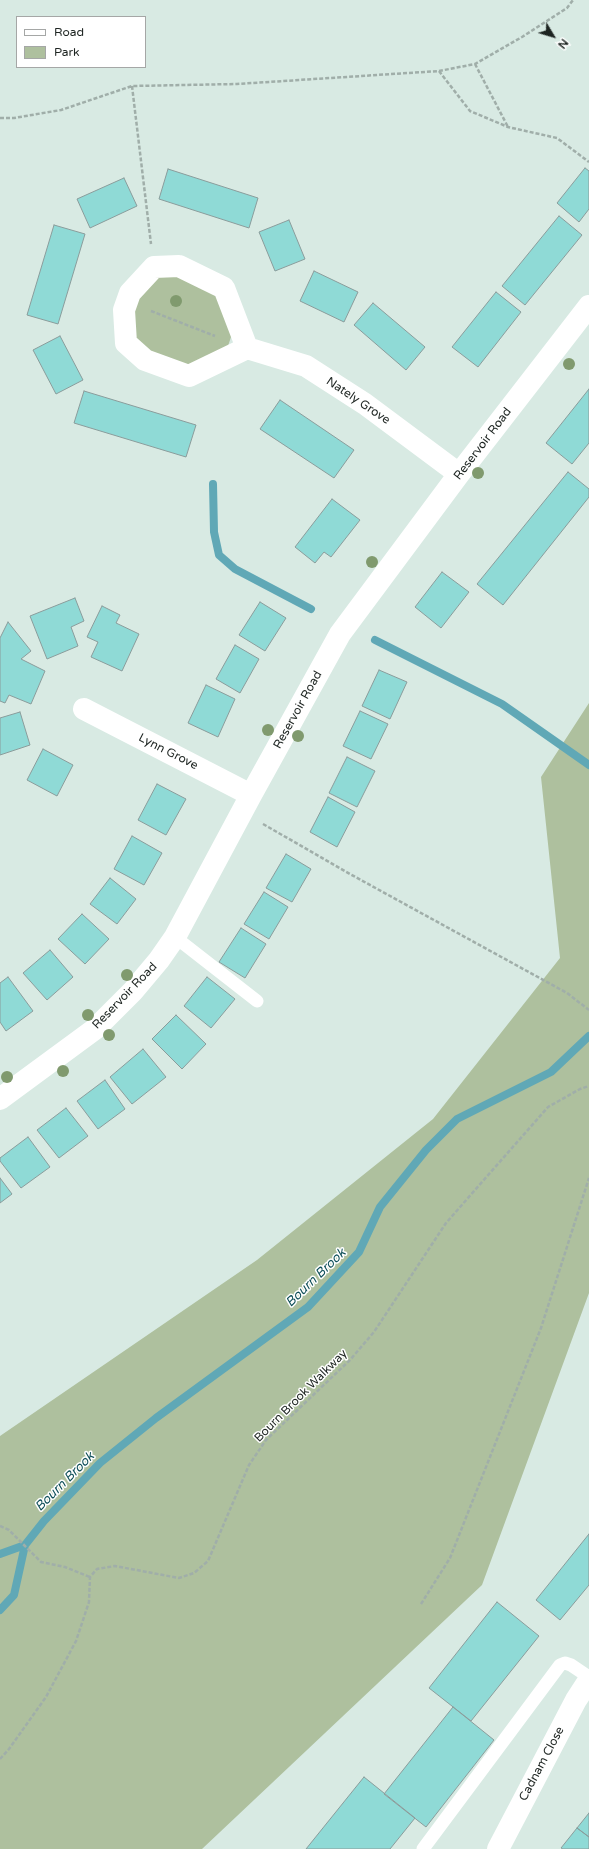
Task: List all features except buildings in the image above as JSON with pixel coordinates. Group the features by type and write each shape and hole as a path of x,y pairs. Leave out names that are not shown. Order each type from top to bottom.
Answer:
{"street":[{"path":"180,266 224,288 247,348 190,376 145,360 126,342 124,310 126,301 130,293 154,267 180,266"},
{"name":"Reservoir Road","path":"0,1099 95,1029 133,991 160,960 175,937 246,803 340,634 459,474 589,306"},
{"name":"Nately Grove","path":"247,348 306,366 365,404 459,474"},
{"name":"Lynn Grove","path":"84,709 246,803"},
{"name":"Cadnam Close","path":"498,1849 576,1700 589,1679"}],"lane":[{"path":"175,937 257,1001"},
{"path":"422,1849 560,1665 565,1663 571,1664 589,1679"}],"path":[{"path":"0,118 14,118 62,110 132,86 237,84 440,71 475,64 522,37 567,8 573,0"},
{"path":"475,64 508,127"},
{"path":"440,71 470,111 508,127 557,138 589,162"},
{"path":"132,86 154,267"},
{"path":"126,301 247,348"},
{"path":"246,803 350,874 567,993 589,1010"},
{"name":"Bourn Brook Walkway","path":"90,1577 97,1569 115,1566 179,1578 194,1573 208,1561 249,1465 266,1440 350,1360 374,1332 446,1223 548,1107 580,1089 589,1086"},
{"path":"421,1604 450,1558 541,1328 589,1178"},
{"path":"0,1526 9,1530 40,1562 65,1567 90,1577 89,1602 76,1642 46,1697 0,1759"}],"green space":[{"path":"156,277 178,277 217,296 232,334 227,349 190,366 150,353 135,337 133,313 138,298"},
{"path":"589,703 589,1293 482,1585 202,1849 0,1849 0,1436 257,1260 433,1119 560,958 541,777"}],"waterway":[{"path":"213,484 214,532 219,555 235,569 311,609"},
{"path":"375,640 502,704 589,765"},
{"name":"Bourn Brook","path":"0,1610 14,1595 25,1545 44,1521 100,1463 156,1418 308,1307 359,1252 380,1207 426,1150 457,1119 551,1072 589,1036"},
{"name":"Bourn Brook","path":"0,1554 25,1545"}]}
